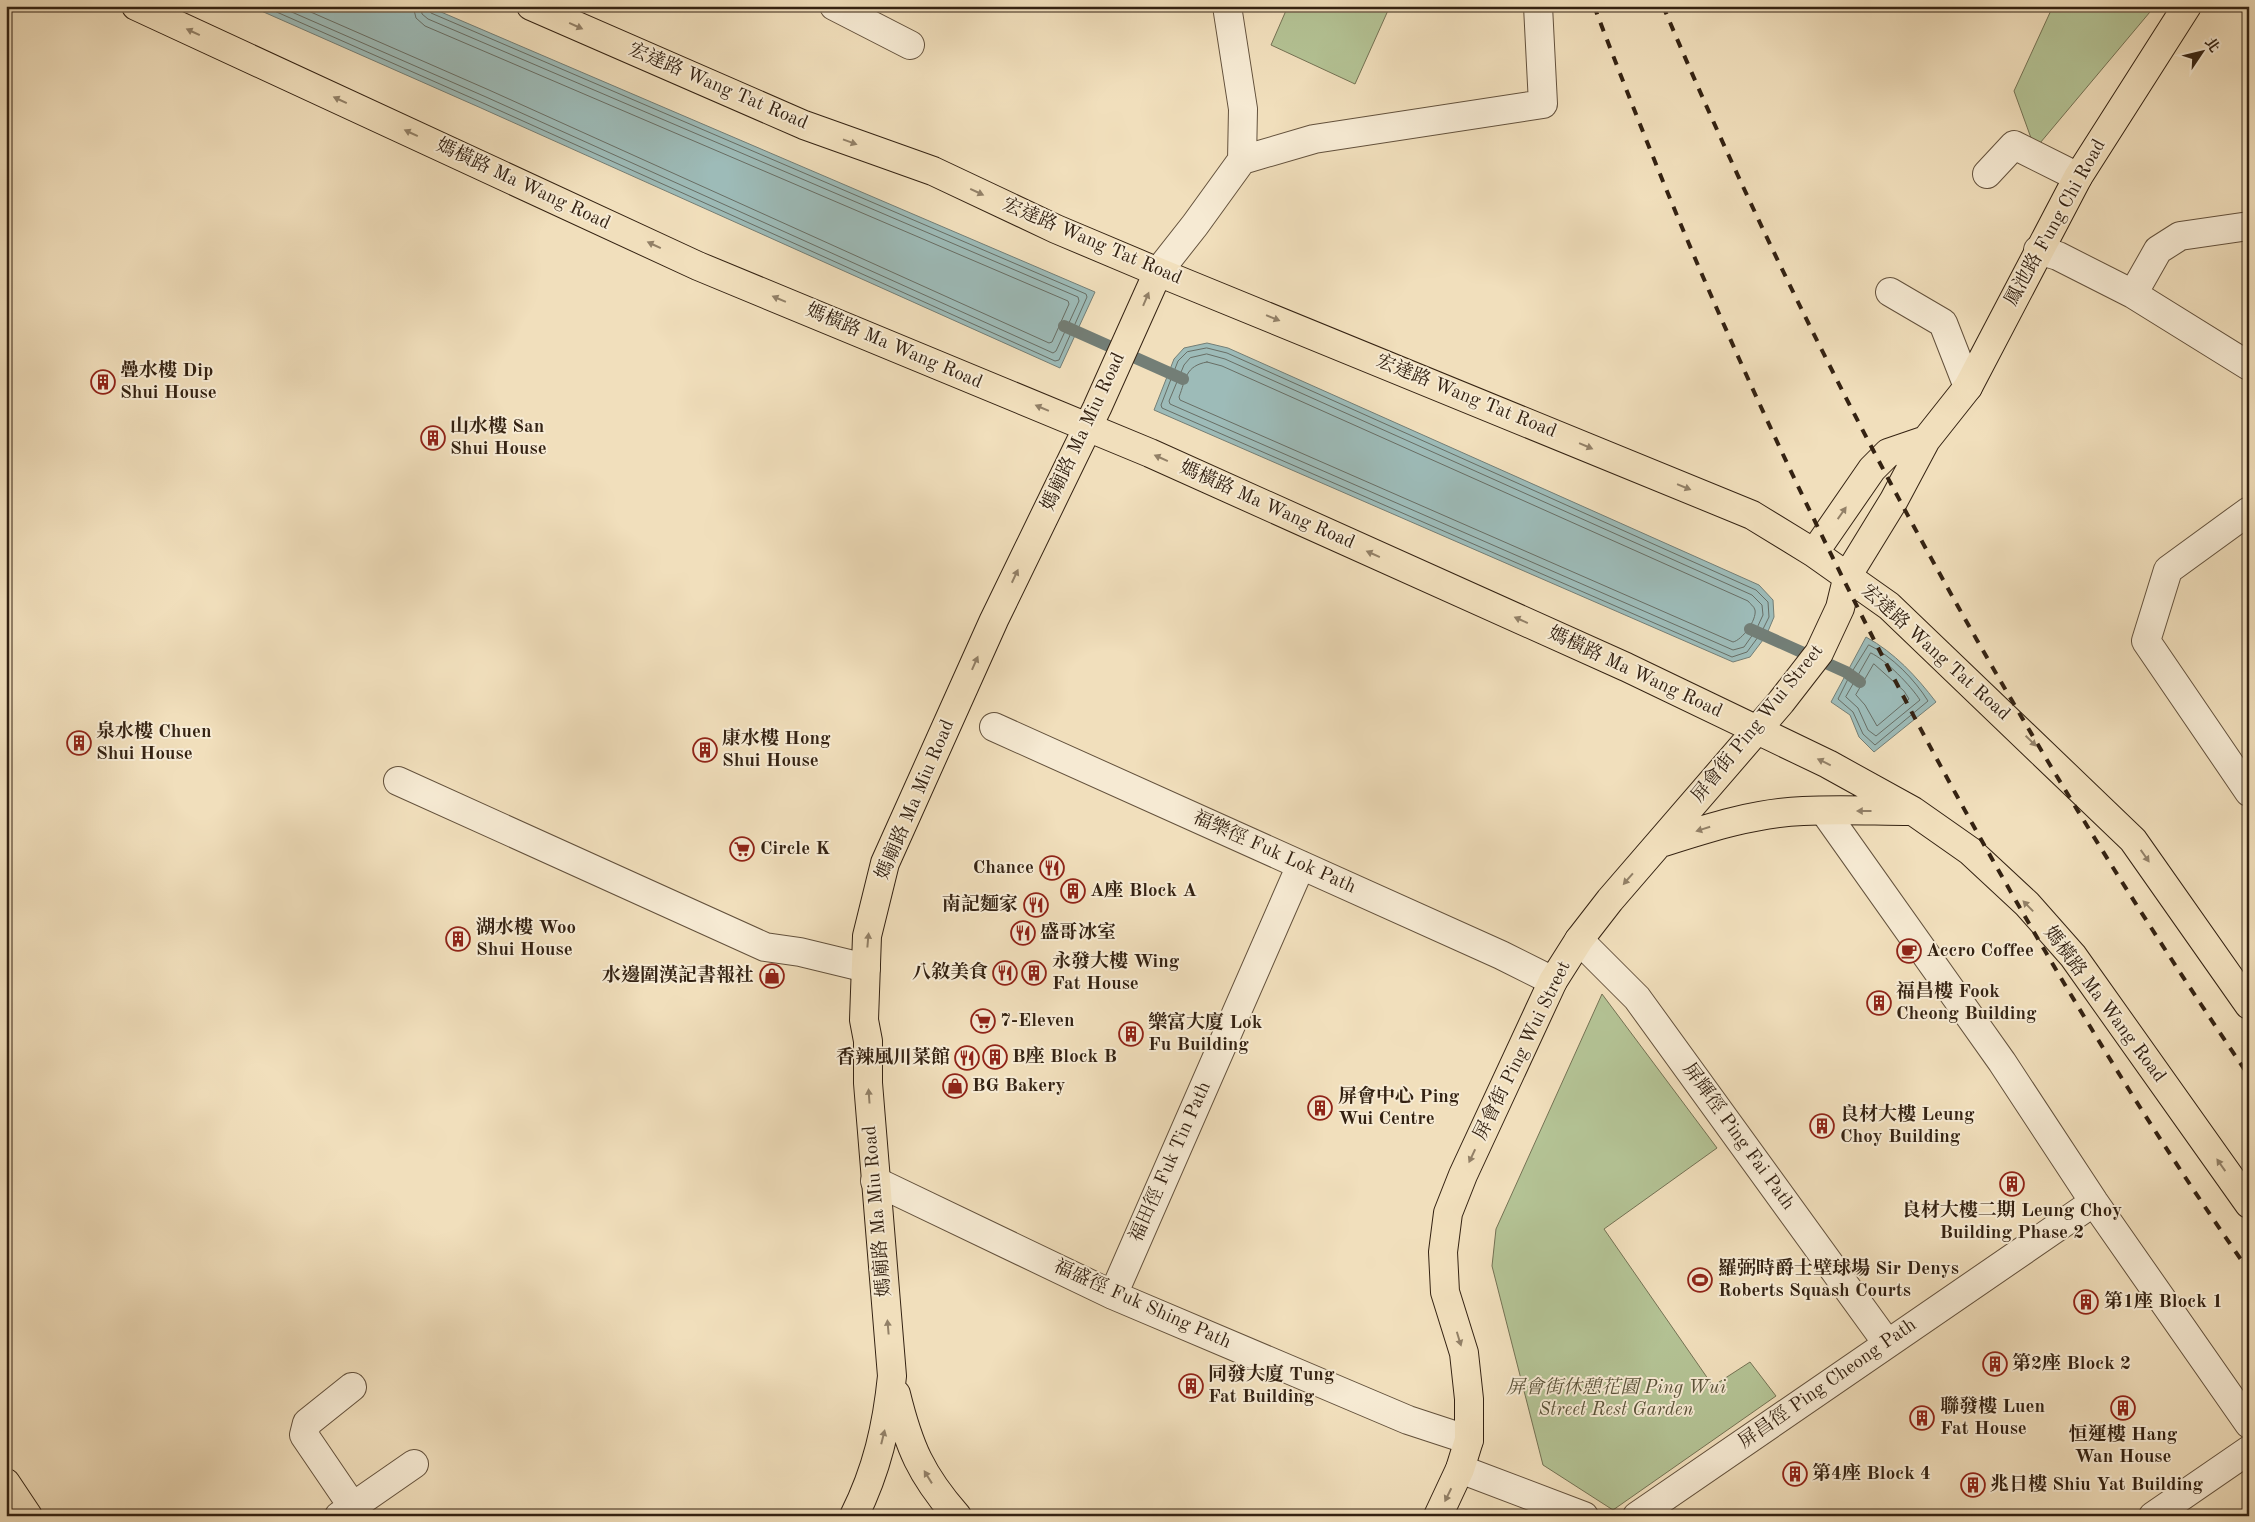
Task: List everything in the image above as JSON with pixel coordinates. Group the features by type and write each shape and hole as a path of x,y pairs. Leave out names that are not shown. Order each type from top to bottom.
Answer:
{"main road":[{"name":"媽橫路 Ma Wang Road","path":"136,6 698,266 1092,417 1756,729 1828,764 1913,811 1970,851 2027,904 2073,956 2249,1204"},
{"name":"宏達路 Wang Tat Road","path":"531,6 804,125 932,171 1056,229 1158,272 1752,515 1848,575 1889,606 2133,840 2249,1005"},
{"name":"鳳池路 Fung Chi Road","path":"1848,575 1894,500 1926,440 1968,387 2078,176 2186,6"},
{"name":"媽廟路 Ma Miu Road","path":"854,1516 876,1461 888,1418 892,1376 875,1181 868,1083 868,1041 864,1020 867,936 885,863 994,620 1092,417 1158,272"},
{"path":"1814,553 1872,469 1888,453 1926,440"},
{"name":"屏會街 Ping Wui Street","path":"1438,1516 1460,1468 1469,1440 1469,1399 1464,1353 1445,1292 1443,1252 1448,1213 1463,1175 1553,981 1579,940 1610,900 1781,702 1819,654 1840,608 1848,575"},
{"path":"1661,843 1728,822 1795,811 1913,811"},
{"path":"892,1376 905,1432 916,1458 942,1499 957,1516"},
{"path":"6,1483 28,1516"}],"street":[{"path":"834,6 910,44"},
{"path":"1158,272 1242,160 1243,109 1227,6"},
{"path":"1242,160 1314,139 1543,104 1538,6"},
{"path":"1987,174 2014,145 2078,176"},
{"path":"2133,294 2158,250 2180,236 2249,226"},
{"path":"2038,250 2058,256 2133,294 2249,366"},
{"path":"1890,292 1943,323 1968,387"},
{"path":"2249,511 2168,570 2146,641 2249,792"},
{"name":"福樂徑 Fuk Lok Path","path":"994,727 1501,955 1553,981"},
{"path":"398,781 765,947 800,952 866,968"},
{"path":"1824,811 2002,1062 2094,1202 2249,1424"},
{"name":"福田徑 Fuk Tin Path","path":"1113,1294 1301,865"},
{"name":"屏輝徑 Ping Fai Path","path":"1579,940 1637,998 1887,1343"},
{"name":"福盛徑 Fuk Shing Path","path":"875,1181 1113,1294 1408,1420 1469,1440"},
{"name":"屏昌徑 Ping Cheong Path","path":"1637,1516 2094,1202"},
{"path":"352,1387 307,1423 304,1435 346,1512 414,1464"},
{"path":"2153,1516 2249,1450"},
{"path":"1460,1468 1584,1516"}],"green space":[{"path":"1288,6 1390,6 1355,84 1271,45"},
{"path":"2053,6 2155,6 2035,149 2014,91"},
{"name":"屏會街休憩花園 Ping Wui Street Rest Garden","path":"1602,994 1717,1148 1604,1229 1713,1386 1750,1362 1776,1396 1613,1510 1543,1465 1492,1266 1496,1229"}],"water":[{"path":"250,6 427,6 1095,292 1060,368"},
{"path":"1207,343 1228,348 1759,585 1773,600 1774,617 1766,636 1750,657 1733,662 1154,410 1174,359 1184,348"},
{"path":"1866,637 1877,643 1904,666 1936,702 1874,752 1859,737 1850,715 1831,702"}],"waterway":[{"path":"1064,326 1183,379"},
{"path":"1750,629 1846,672 1860,682"}],"railway":[{"path":"1594,6 1663,182 1741,364 1813,518 1890,670 1970,820 2068,990 2156,1133 2249,1271"},
{"path":"1663,6 1724,146 1789,284 1858,421 1930,556 2083,820 2249,1076"}],"place":[{"name":"疊水樓 Dip Shui House","path":"103,382"},
{"name":"山水樓 San Shui House","path":"433,438"},
{"name":"泉水樓 Chuen Shui House","path":"79,743"},
{"name":"康水樓 Hong Shui House","path":"705,750"},
{"name":"Circle K","path":"742,849"},
{"name":"Chance","path":"1052,868"},
{"name":"A座 Block A","path":"1073,891"},
{"name":"南記麵家","path":"1036,905"},
{"name":"盛哥冰室","path":"1023,933"},
{"name":"湖水樓 Woo Shui House","path":"458,939"},
{"name":"Accro Coffee","path":"1909,951"},
{"name":"八敘美食","path":"1005,973"},
{"name":"永發大樓 Wing Fat House","path":"1034,973"},
{"name":"水邊圍漢記書報社","path":"772,976"},
{"name":"福昌樓 Fook Cheong Building","path":"1879,1003"},
{"name":"7-Eleven","path":"983,1021"},
{"name":"樂富大廈 Lok Fu Building","path":"1131,1034"},
{"name":"B座 Block B","path":"995,1057"},
{"name":"香辣風川菜館","path":"967,1058"},
{"name":"BG Bakery","path":"955,1086"},
{"name":"屏會中心 Ping Wui Centre","path":"1320,1108"},
{"name":"良材大樓 Leung Choy Building","path":"1822,1126"},
{"name":"良材大樓二期 Leung Choy Building Phase 2","path":"2012,1184"},
{"name":"羅弼時爵士壁球場 Sir Denys Roberts Squash Courts","path":"1700,1280"},
{"name":"第1座 Block 1","path":"2086,1302"},
{"name":"第2座 Block 2","path":"1995,1364"},
{"name":"同發大廈 Tung Fat Building","path":"1191,1386"},
{"name":"恒運樓 Hang Wan House","path":"2123,1408"},
{"name":"聯發樓 Luen Fat House","path":"1922,1418"},
{"name":"第4座 Block 4","path":"1795,1474"},
{"name":"兆日樓 Shiu Yat Building","path":"1973,1485"}]}
